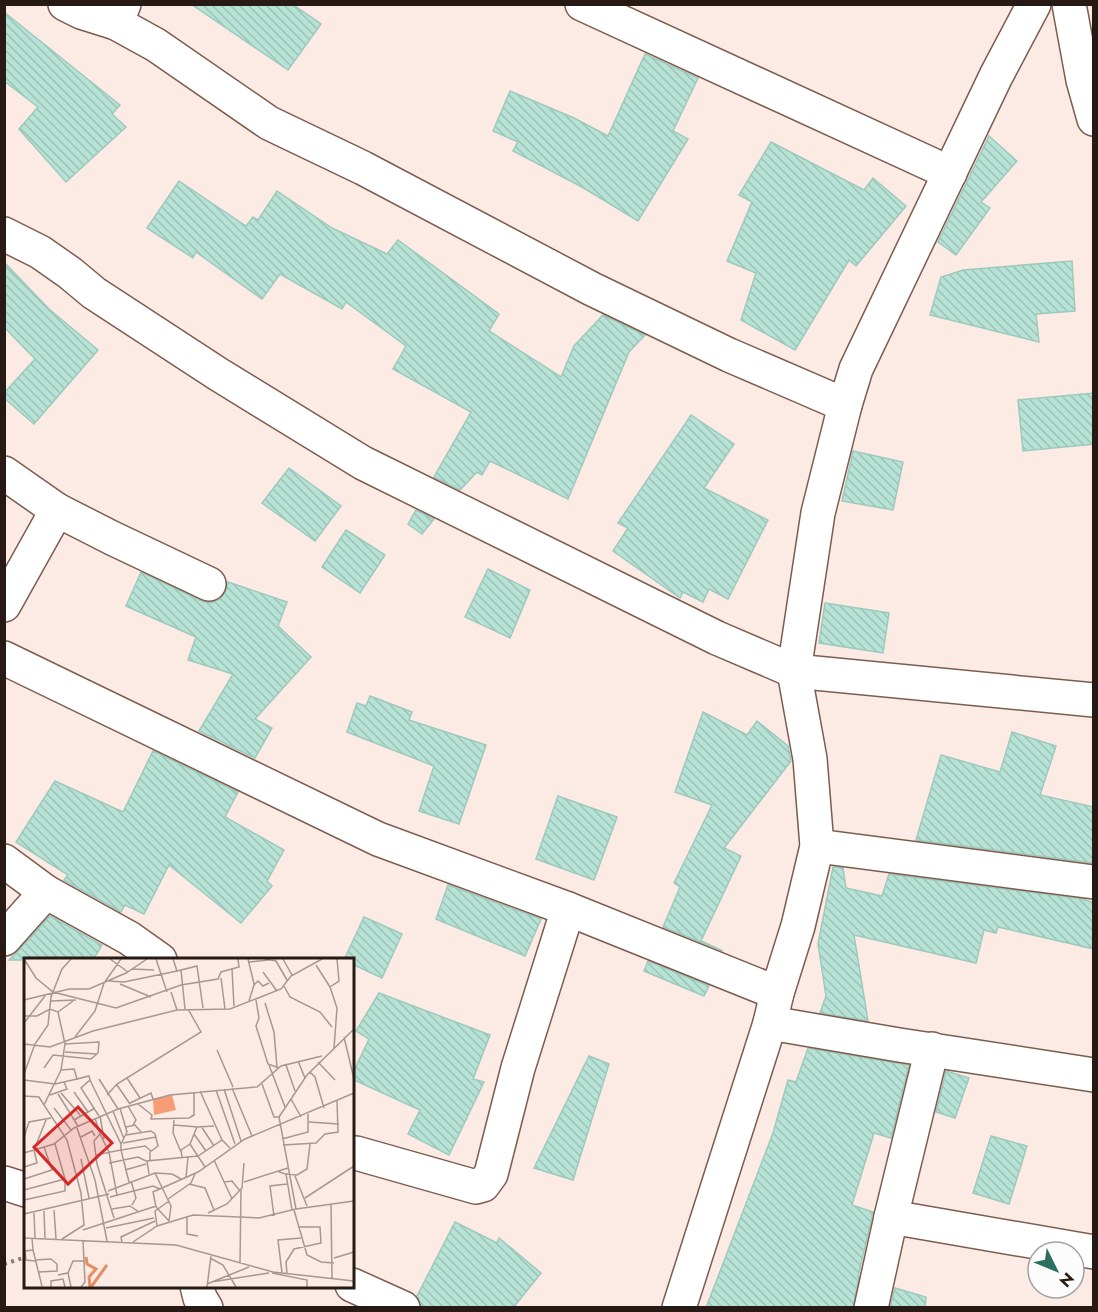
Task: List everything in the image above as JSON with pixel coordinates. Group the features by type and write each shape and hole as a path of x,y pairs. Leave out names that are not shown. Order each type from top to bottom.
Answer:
{"street":[{"path":"65,4 81,12 120,14 156,45 269,123 363,168 592,289 729,355 845,405"},
{"path":"582,4 950,173"},
{"path":"679,1308 798,926 817,846 810,759 794,672 818,513 845,405 856,369 996,76 1034,4"},
{"path":"1069,4 1083,80 1094,119"},
{"path":"4,234 40,252 94,293 218,374 363,464 717,638 794,672 1094,700"},
{"path":"4,473 57,510 209,584"},
{"path":"4,605 57,510"},
{"path":"4,658 378,839 568,909 773,1008 899,1045 1094,1075"},
{"path":"817,846 1094,882"},
{"path":"4,861 46,891 129,938 157,958"},
{"path":"4,939 46,891"},
{"path":"354,1156 476,1187 488,1180 495,1162 518,1068 568,909"},
{"path":"871,1308 932,1049"},
{"path":"4,1183 24,1189"},
{"path":"891,1217 1094,1251"},
{"path":"354,1286 403,1308"},
{"path":"197,1288 206,1308"}],"path":[{"path":"4,1264 24,1258"}],"building":[{"path":"191,4 292,4 321,24 288,70"},
{"path":"4,12 120,105 112,114 126,127 66,182 19,129 38,107 4,81"},
{"path":"645,54 698,78 673,131 688,139 638,221 582,187 513,151 518,142 493,131 510,91 574,118 608,136"},
{"path":"989,136 1017,161 981,202 990,208 956,255 938,242"},
{"path":"771,142 864,190 873,178 906,206 856,266 849,260 795,350 741,320 756,273 727,261 752,202 739,195"},
{"path":"179,181 246,226 253,217 258,220 277,191 332,228 387,254 398,240 499,314 489,331 561,377 574,346 603,315 645,335 629,352 568,499 490,461 482,475 477,472 460,490 434,477 471,412 393,369 406,346 346,302 342,309 280,274 262,299 196,252 193,258 147,228"},
{"path":"1072,261 1075,311 1036,314 1039,342 930,315 941,277 963,270"},
{"path":"4,262 49,309 98,350 34,424 4,398 4,393 35,359 4,327"},
{"path":"1094,393 1094,444 1023,451 1018,400"},
{"path":"691,415 734,444 704,488 768,520 728,599 709,589 703,602 683,592 680,598 613,551 628,528 618,523"},
{"path":"853,451 903,462 893,510 842,501"},
{"path":"289,468 341,506 315,541 262,503"},
{"path":"416,510 434,519 422,534 408,524"},
{"path":"346,530 385,555 360,593 322,567"},
{"path":"488,569 530,590 510,638 465,617"},
{"path":"141,572 202,601 211,603 220,599 226,591 228,582 287,602 278,626 311,657 255,719 272,728 255,758 199,731 233,674 188,660 196,637 126,606"},
{"path":"825,603 889,613 883,653 819,643"},
{"path":"370,696 412,712 409,720 486,745 459,824 419,811 434,766 347,732 357,703 366,706"},
{"path":"703,712 747,735 757,721 788,746 791,761 724,848 741,856 701,941 723,951 663,927 680,887 674,883 712,805 675,792"},
{"path":"1012,732 1056,746 1040,795 1094,807 1092,863 916,840 941,755 1000,772"},
{"path":"153,751 238,792 225,817 284,850 267,881 272,886 241,923 169,865 144,914 125,905 121,912 64,880 68,875 16,842 55,781 123,812"},
{"path":"558,796 617,817 594,880 536,859"},
{"path":"833,867 843,868 846,888 882,896 889,874 1083,899 1094,903 1094,949 998,927 996,933 984,930 976,963 854,935 868,1021 820,1013 826,996 818,944"},
{"path":"448,885 541,919 525,956 436,919"},
{"path":"50,916 102,945 94,958 9,960"},
{"path":"364,917 402,934 382,978 354,965 354,958 345,958"},
{"path":"648,961 709,986 704,996 644,971"},
{"path":"379,993 490,1035 473,1079 484,1082 449,1155 408,1134 420,1110 354,1080 354,1071 369,1039 356,1031"},
{"path":"808,1048 909,1065 891,1138 874,1133 852,1205 873,1212 853,1308 706,1308 773,1133 788,1080 796,1082"},
{"path":"589,1056 609,1064 573,1180 534,1168"},
{"path":"946,1071 969,1078 955,1118 936,1112"},
{"path":"991,1136 1027,1146 1009,1204 973,1193"},
{"path":"455,1222 497,1243 499,1238 541,1273 513,1308 422,1308 417,1296"},
{"path":"895,1288 926,1297 925,1308 890,1308"}]}
